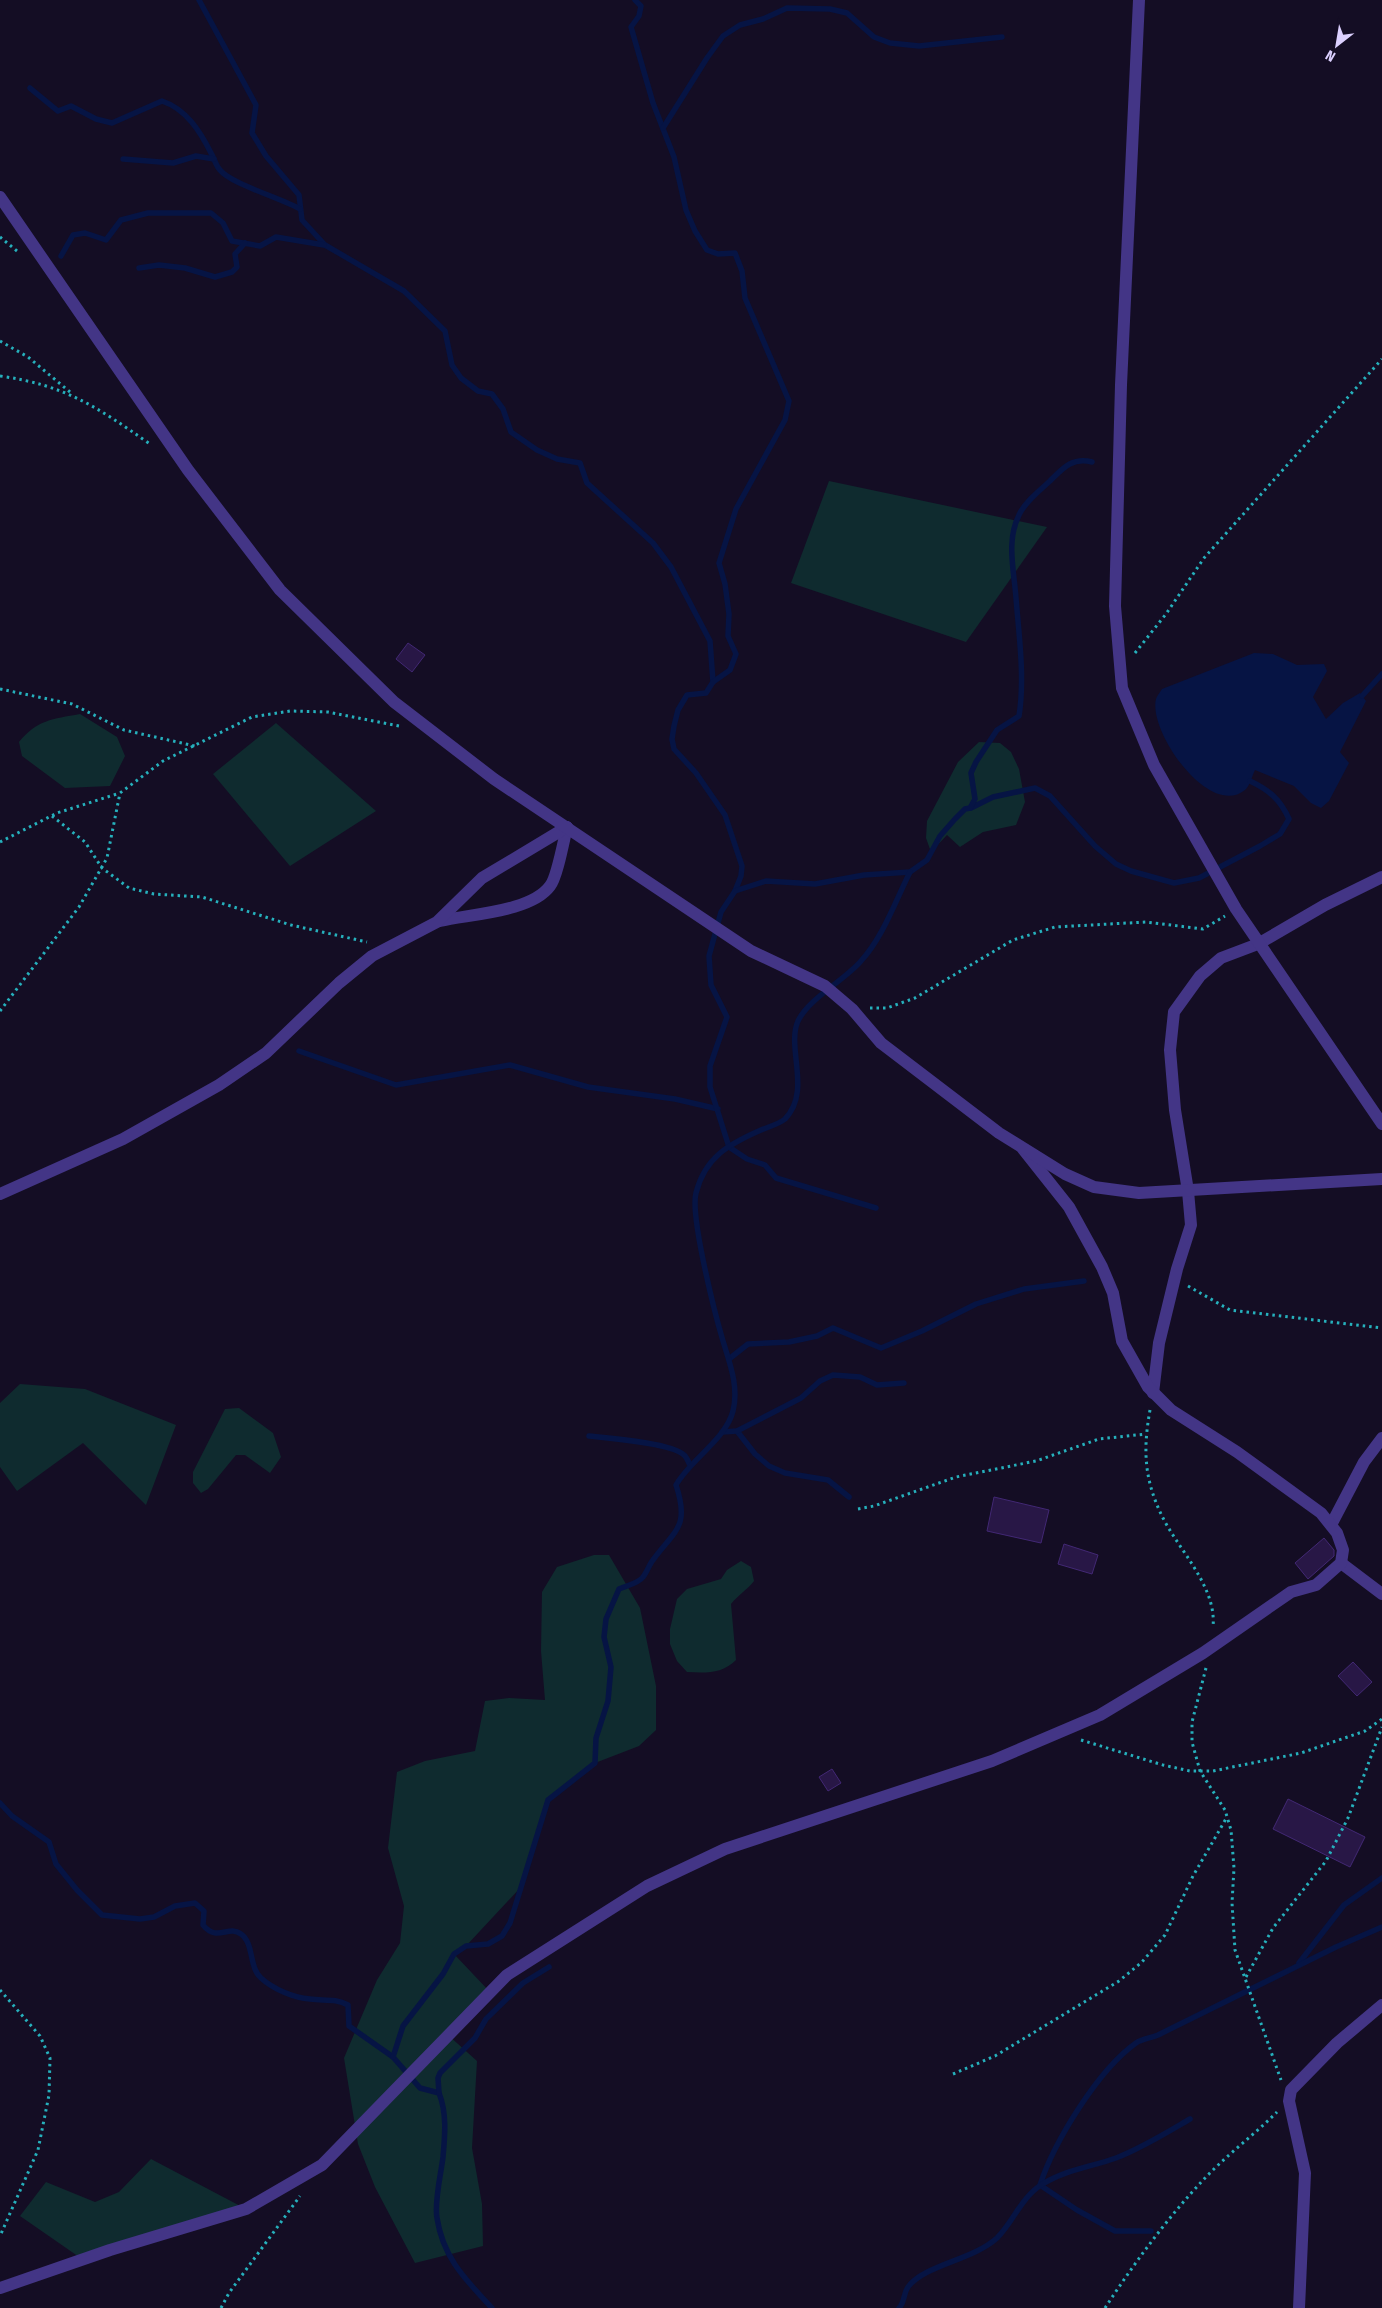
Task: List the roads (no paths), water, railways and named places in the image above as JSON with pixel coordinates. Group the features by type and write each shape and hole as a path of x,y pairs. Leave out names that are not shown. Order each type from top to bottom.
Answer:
{"street":[{"path":"1139,0 1121,385 1115,606 1119,672 1128,706 1154,765 1236,909 1382,1124"},
{"path":"0,197 188,470 280,590 394,702 494,779 751,950 825,986 852,1009 881,1043 999,1133 1065,1174 1094,1186 1138,1193 1382,1179"},
{"path":"0,1194 123,1140 219,1086 266,1053 339,983 372,956 437,922 482,878 567,827"},
{"path":"437,922 517,907 537,898 551,885 567,827"},
{"path":"1153,1393 1159,1343 1191,1224 1188,1191 1175,1110 1170,1050 1174,1012 1200,976 1221,958 1258,944 1325,905 1382,877"},
{"path":"0,2288 110,2250 246,2209 322,2165 507,1974 647,1886 726,1849 992,1761 1100,1715 1210,1648 1291,1592 1316,1585 1341,1563 1343,1550 1337,1533 1321,1513 1237,1452 1171,1410 1153,1393 1133,1364 1122,1341 1112,1293 1102,1267 1068,1207 1022,1148"},
{"path":"1330,1525 1364,1462 1382,1438"},
{"path":"1341,1563 1382,1594"},
{"path":"1299,2308 1305,2173 1289,2101 1291,2090 1337,2043 1382,2005"}],"waterway":[{"path":"199,0 256,105 252,133 266,156 299,195 302,220 325,245 404,291 445,331 452,365 461,378 478,391 492,394 503,409 511,432 537,450 557,459 580,463 587,483 653,543 671,567 710,641 713,682"},
{"path":"635,0 641,6 639,16 631,27 653,103 674,157 686,210 695,231 707,250 718,254 735,253 742,271 745,298 789,401 785,420 736,509 719,563 725,584 729,614 728,636 736,654 730,670 713,682 706,693 687,695 678,710 672,739 674,749 696,773 725,815 742,866 741,876 735,891"},
{"path":"663,128 723,36 740,25 763,19 787,8 830,9 847,13 874,37 890,43 919,46 1002,37"},
{"path":"30,88 58,111 71,106 96,119 112,123 162,101 171,105 191,122 202,137 219,168 226,175 245,186 300,209"},
{"path":"123,159 173,163 196,156 214,159"},
{"path":"61,256 73,235 85,233 106,240 121,220 148,213 211,213 223,223 232,241 260,246 276,237 324,245"},
{"path":"139,268 159,265 185,268 215,277 232,272 237,267 235,254 245,243"},
{"path":"876,1208 776,1178 765,1165 747,1159 729,1147 710,1087 710,1066 727,1017 711,985 709,956 721,912 735,891 766,881 815,884 864,875 910,872 927,860 940,836 965,809 970,808 975,799 971,773 976,762 997,730 1019,716 1021,702 1021,657 1012,556 1015,525 1021,510 1028,501 1064,468 1073,462 1092,462"},
{"path":"1362,696 1382,674"},
{"path":"971,808 993,797 1035,788 1050,796 1095,846 1116,864 1131,871 1174,883 1199,878 1280,834 1289,819 1286,812 1273,796 1250,781"},
{"path":"393,2057 403,2026 443,1974 454,1954 466,1946 488,1944 502,1936 510,1923 548,1800 595,1763 596,1738 608,1701 611,1667 604,1637 606,1619 619,1589 641,1579 653,1560 674,1534 681,1519 680,1499 676,1485 723,1431 733,1411 735,1402 733,1376 709,1288 700,1243 695,1205 700,1181 705,1170 720,1153 749,1135 783,1121 793,1108 797,1096 798,1083 795,1044 795,1032 798,1021 818,997 854,968 869,952 888,919 910,872"},
{"path":"299,1051 396,1085 510,1065 588,1087 675,1099 718,1109"},
{"path":"729,1359 748,1344 789,1342 817,1336 833,1328 881,1348 922,1331 976,1304 1024,1289 1084,1281"},
{"path":"722,1432 737,1431 801,1398 820,1381 833,1375 860,1377 877,1385 904,1383"},
{"path":"737,1431 755,1454 769,1466 785,1473 828,1480 849,1497"},
{"path":"589,1436 667,1447 684,1455 690,1465"},
{"path":"0,1803 12,1816 49,1842 56,1864 77,1890 102,1915 140,1919 154,1917 175,1906 195,1903 204,1911 203,1925 208,1930 213,1933 236,1931 245,1938 257,1974 266,1982 297,1997 334,2001 348,2005 349,2026 393,2057 420,2088 439,2093 445,2124 443,2157 436,2204 440,2232 444,2245 457,2268 492,2308"},
{"path":"1299,1963 1344,1905 1382,1878"},
{"path":"1151,2231 1115,2231 1077,2210 1040,2185 1056,2148 1093,2088 1122,2055 1136,2043 1158,2035 1336,1947 1382,1927"},
{"path":"439,2093 438,2078 440,2073 475,2038 486,2019 523,1983 549,1967"},
{"path":"899,2308 906,2290 915,2279 987,2246 997,2238 1023,2203 1041,2185 1068,2172 1126,2154 1190,2119"}]}
